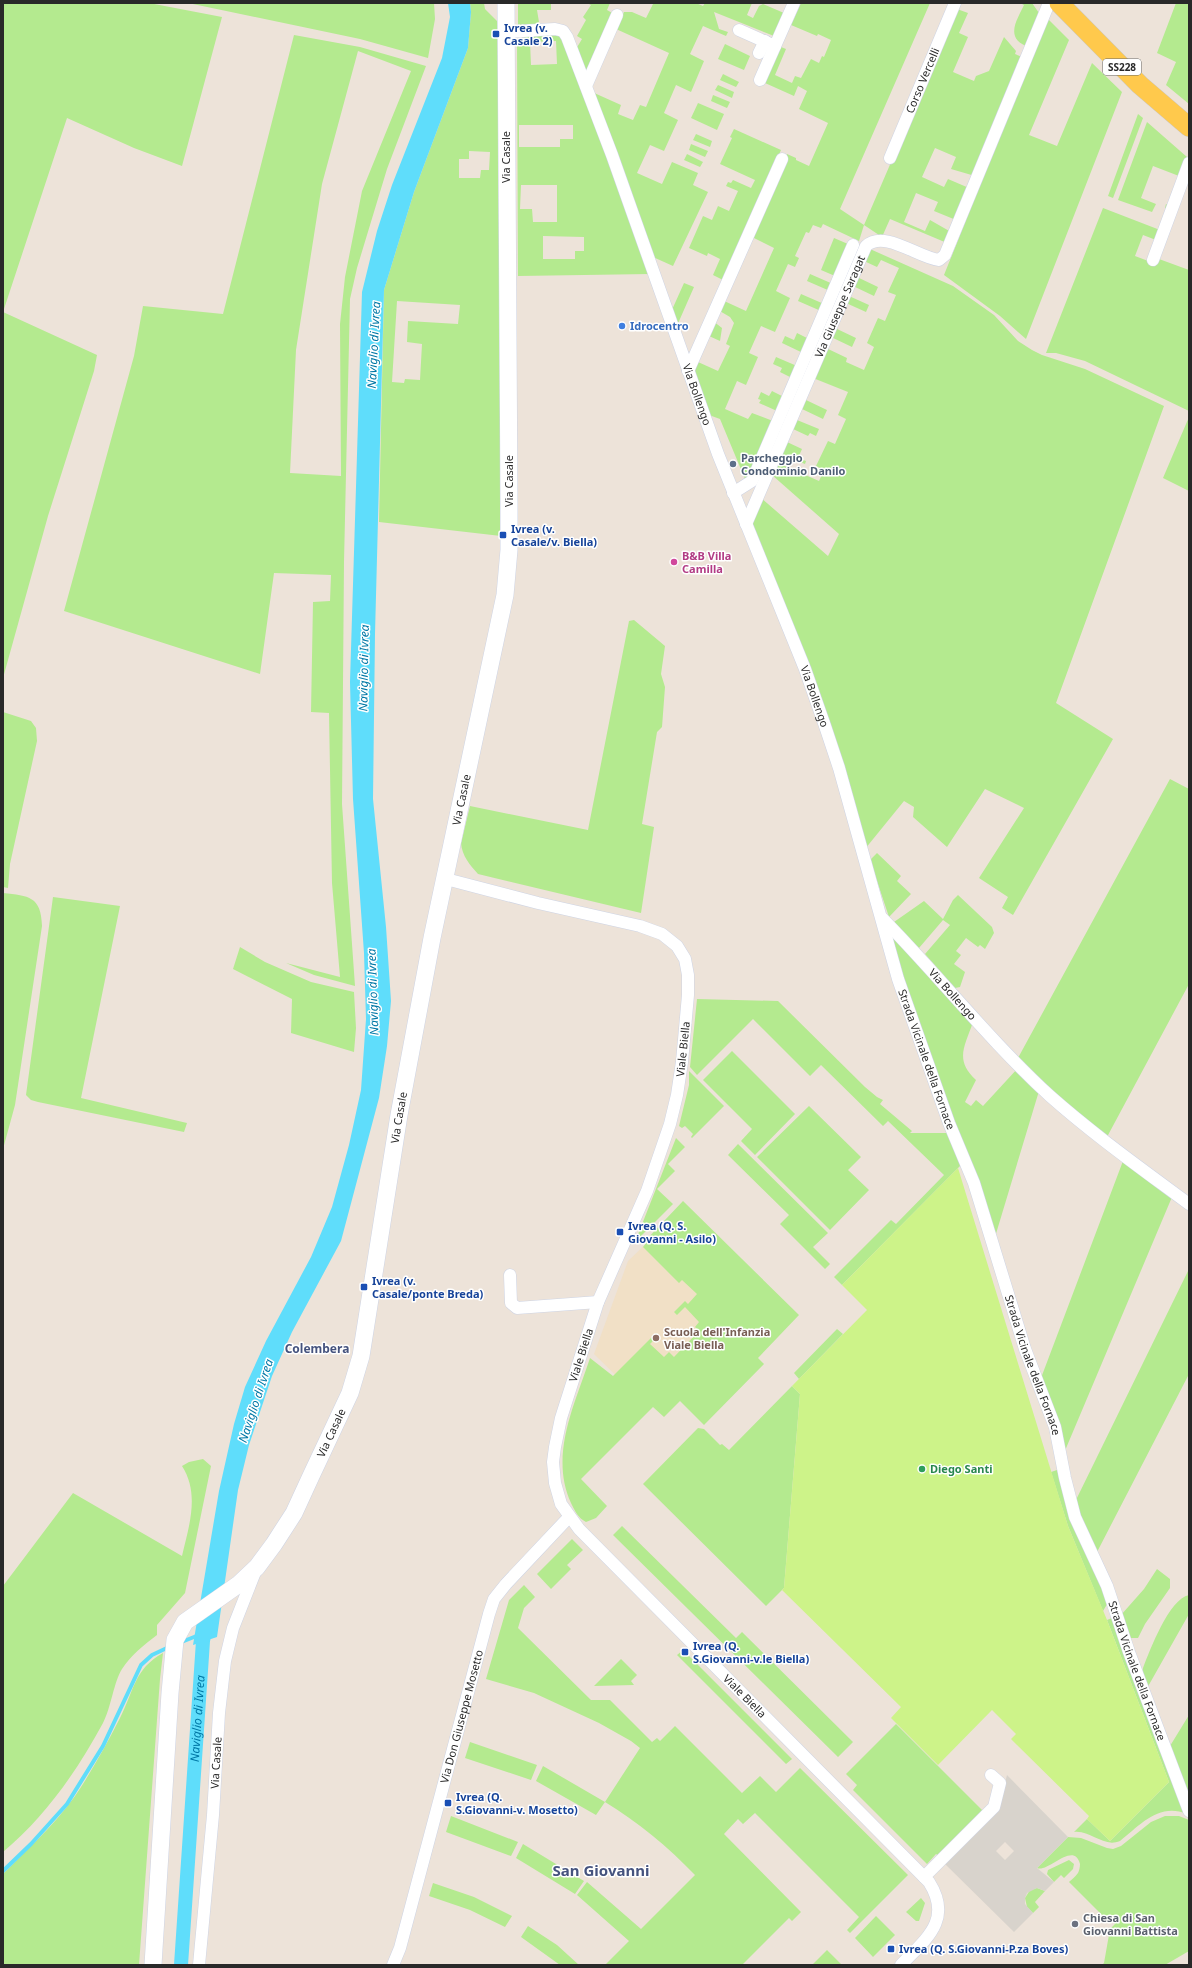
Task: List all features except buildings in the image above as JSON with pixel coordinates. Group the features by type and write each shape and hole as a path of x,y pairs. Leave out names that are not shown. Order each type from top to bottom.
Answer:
{"main road":[{"name":"Via Casale","path":"153,1965 170,1685 175,1640 185,1622 239,1584 257,1567 294,1513 350,1393 361,1356 399,1115 432,938 446,879 505,595 509,550 506,3"},
{"name":"SS228","path":"1059,3 1140,85 1189,127"}],"street":[{"path":"760,80 770,44 794,3"},
{"name":"Corso Vercelli","path":"890,158 955,3"},
{"name":"Via Giuseppe Saragat","path":"746,524 866,246 869,242 883,240 930,259 939,260 945,255 1049,3"},
{"path":"586,86 611,38 617,15"},
{"name":"Via Bollengo","path":"506,32 555,29 563,31 567,36 612,155 688,371 733,493 757,555 805,669 839,768 863,860 881,917 990,1035 1051,1096 1105,1141 1189,1204"},
{"path":"739,30 770,44"},
{"path":"759,53 770,44"},
{"path":"688,371 782,159"},
{"path":"1154,260 1189,164"},
{"path":"733,493 752,481 853,245"},
{"name":"Viale Biella","path":"446,879 538,903 640,926 662,934 677,946 685,959 688,975 688,995 682,1064 670,1124 647,1191 598,1302 561,1418 554,1454 555,1483 561,1504 579,1529 923,1876 935,1892 939,1910 938,1921 926,1939 901,1965"},
{"name":"Strada Vicinale della Fornace","path":"881,917 898,978 941,1102 974,1183 1025,1349 1055,1427 1075,1517 1107,1586 1129,1652 1189,1811"},
{"path":"510,1275 511,1303 517,1308 598,1302"},
{"name":"Via Don Giuseppe Mosetto","path":"393,1965 400,1948 491,1606 494,1599 506,1584 570,1517"},
{"name":"Via Casale","path":"199,1965 219,1713 225,1661 233,1628 257,1567"},
{"path":"923,1876 994,1807 1000,1783 991,1775"}],"shaded area":[{"name":"Scuola dell'Infanzia Viale Biella","path":"648,1242 728,1322 646,1405 594,1354 628,1261"},
{"path":"1007,1775 1068,1837 1037,1868 1054,1882 1045,1891 1037,1888 1027,1893 1025,1904 1033,1913 1014,1932 945,1864 998,1810","holes":["1005,1842 1014,1851 1005,1860 996,1851"]}],"green space":[{"path":"3,3 149,3 222,17 182,166 134,148 67,118 3,312"},
{"path":"188,3 434,3 435,19 428,58 360,39"},
{"path":"470,3 484,3 485,9 499,23 501,536 379,522 384,290 414,192 468,48 471,12","holes":["469,151 490,152 489,170 481,170 480,178 459,178 459,159 469,159","397,301 460,305 458,324 408,321 407,342 422,344 420,380 405,379 404,383 392,382"]},
{"path":"518,3 551,3 551,10 537,10 539,22 534,26 518,29"},
{"path":"587,3 610,3 607,10 614,14 586,77 576,49 582,39 577,36 586,20 583,17 591,5"},
{"path":"696,3 703,6 705,3 752,3 747,15 753,18 759,6 763,4 784,13 774,36 714,12 719,29 728,32 726,36 703,26 690,54 704,61 691,92 676,85 664,113 678,120 664,151 650,145 637,173 662,184 672,162 698,173 693,185 708,192 673,266 653,257 592,92 621,105 618,114 633,120 640,105 646,107 669,53 616,29 624,12 632,12 646,18 653,4"},
{"path":"801,3 930,3 840,209 864,225 859,241 823,224 821,228 813,225 809,233 806,232 795,256 799,258 795,267 788,264 776,291 790,298 775,332 761,326 749,353 758,357 746,385 737,381 725,409 748,419 752,413 773,421 750,474 745,479 720,419 709,415 691,371 713,321 722,328 720,341 709,336 698,362 718,371 730,346 726,344 734,323 730,317 718,310 722,300 746,311 774,248 750,236 787,154 809,166 828,123 799,109 807,91 798,86 794,96 765,83 781,47 786,49 775,75 792,83 795,76 801,78 811,59 819,63 822,56 824,57 831,40 791,25"},
{"path":"1020,3 1032,3 1039,13 1026,46 1016,38 1014,33 1016,22 1024,5"},
{"path":"1176,3 1189,3 1189,104 1166,85 1176,62 1157,53"},
{"path":"957,9 968,13 959,33 968,37 953,72 974,81 976,76 989,71 1004,37 1016,51 1015,54 1022,57 975,176 951,169 956,157 935,148 922,177 944,187 948,179 969,188 956,220 934,211 938,202 916,193 904,222 925,231 930,220 951,232 947,243 890,219 882,237 864,225"},
{"path":"1047,18 1069,40 1029,135 1057,146 1092,63 1122,92 1026,339 1000,316 944,275"},
{"path":"559,34 564,38 650,274 518,276 517,39 524,40 525,35","holes":["556,41 557,64 531,65 530,42","519,125 573,125 573,139 560,139 560,147 519,147","521,185 557,185 557,222 533,222 532,209 520,209","543,236 584,237 584,251 575,251 575,259 543,259"]},
{"path":"294,35 360,47 426,66 387,169 357,268 350,299 344,562 342,804 355,986 314,975 286,963 340,977 332,883 329,713 311,712 313,602 330,601 331,575 274,573 260,674 64,611 134,356 143,306 223,314","holes":["358,51 411,71 362,191 345,277 340,324 341,476 290,473 296,350 322,184"]},
{"path":"725,44 750,56 744,70 718,59"},
{"path":"723,74 739,82 736,87 720,80"},
{"path":"718,85 734,92 732,98 715,90"},
{"path":"713,95 730,102 727,108 711,101"},
{"path":"698,103 724,114 717,130 691,118"},
{"path":"1138,114 1143,118 1113,198 1108,196"},
{"path":"1147,122 1187,157 1168,209 1165,208 1166,204 1168,205 1179,176 1153,166 1141,198 1156,204 1152,212 1118,200"},
{"path":"734,129 781,150 732,259 725,281 713,275 720,259 708,253 707,256 689,248 703,216 712,220 718,206 729,211 738,191 726,186 728,182 731,183 733,180 751,188 755,180 720,164 732,138 730,137"},
{"path":"696,134 712,141 710,147 693,140"},
{"path":"691,144 708,151 705,157 689,150"},
{"path":"687,154 703,162 700,167 684,160"},
{"path":"1103,208 1160,230 1156,240 1143,235 1135,256 1156,264 1159,259 1189,270 1189,411 1085,361 1056,353 1046,353"},
{"path":"834,238 848,244 835,276 821,270"},
{"path":"870,249 953,286 994,315 1018,341 1032,350 1042,355 1085,369 1164,406 1056,703 1113,739 1013,915 1002,908 1008,897 979,878 1024,808 985,789 947,847 913,817 914,807 904,801 865,849 750,523 760,497 828,556 839,534 772,475 778,463 819,481 824,470 816,466 828,441 835,444 846,419 838,415 848,392 813,378 826,348 847,358 846,362 864,370 874,347 867,343 878,318 885,321 896,295 888,292 899,268 881,260 877,267 864,261"},
{"path":"810,274 833,284 830,291 807,281"},
{"path":"857,277 878,287 874,296 853,286"},
{"path":"684,283 694,287 676,328 671,312"},
{"path":"801,294 824,304 821,311 798,301"},
{"path":"849,296 869,305 866,312 846,303"},
{"path":"3,312 97,355 94,371 48,516 3,678"},
{"path":"835,328 856,338 852,347 831,337"},
{"path":"797,333 809,339 803,353 782,343 785,336 794,340"},
{"path":"776,357 797,366 792,378 780,372 782,368 773,364"},
{"path":"772,391 784,397 777,411 759,403 761,400 758,399 761,392 769,396"},
{"path":"806,400 827,410 823,419 802,409"},
{"path":"1189,417 1189,491 1163,478"},
{"path":"797,420 819,429 816,436 810,433 808,436 793,429"},
{"path":"787,442 802,449 798,458 806,461 805,464 781,454"},
{"path":"634,620 665,646 661,674 665,687 662,727 657,732 642,824 654,827 641,913 478,874 469,864 461,843 470,806 588,830 629,621"},
{"path":"3,712 31,721 36,728 37,741 10,864 8,888 3,887"},
{"path":"1170,779 1189,789 1189,984 1107,1137 1062,1101 1018,1058"},
{"path":"877,853 901,876 897,881 911,894 889,917 870,860"},
{"path":"3,893 20,895 32,899 39,909 42,926 15,1105 3,1149"},
{"path":"958,895 992,927 994,933 985,949 980,945 978,947 966,938 956,951 961,955 954,964 965,972 960,987 955,988 925,954 950,925 943,920 919,948 894,922 924,901 943,919 953,900"},
{"path":"53,897 120,906 81,1098 187,1123 184,1132 38,1102 31,1100 26,1095"},
{"path":"892,934 973,1022 963,1052 963,1059 969,1073 976,1080 965,1102 971,1106 976,1100 983,1106 1018,1068 1039,1091 995,1237 889,936"},
{"path":"240,947 265,962 311,982 354,992 356,1028 354,1052 291,1033 292,999 233,969"},
{"path":"697,999 778,1001 865,1087 883,1100 880,1104 912,1131 910,1133 949,1133 962,1164 842,1285 834,1277 891,1220 896,1224 944,1175 888,1121 883,1126 821,1065 810,1076 753,1019 697,1075 690,1067"},
{"path":"732,1051 795,1114 755,1155 741,1141 752,1129 703,1080"},
{"path":"689,1071 724,1106 692,1138 691,1137 693,1134 685,1126 682,1128 679,1126 689,1085"},
{"path":"809,1106 861,1157 848,1170 869,1190 830,1230 757,1157"},
{"path":"676,1138 685,1147 668,1164 675,1171 657,1189 673,1204 638,1239 637,1237"},
{"path":"738,1144 828,1233 813,1247 830,1264 825,1269 780,1224 789,1215 728,1155"},
{"path":"1123,1161 1172,1197 1064,1453 1041,1378"},
{"name":"Diego Santi","path":"958,1168 1068,1526 1107,1620 1169,1782 1110,1841 1087,1819 1089,1816 1011,1739 1016,1734 992,1710 938,1765 891,1718 901,1707 782,1590 784,1588 800,1394 792,1386 867,1310 842,1285"},
{"path":"683,1201 799,1315 758,1358 764,1364 704,1425 680,1401 664,1417 653,1407 581,1479 607,1506 596,1518 586,1522 575,1511 565,1485 563,1448 572,1411 590,1358 613,1376 656,1333 658,1336 650,1344 664,1357 669,1352 674,1357 699,1331 695,1327 699,1322 685,1307 677,1315 674,1312 685,1301 688,1304 697,1294 682,1280 679,1283 643,1247 647,1242 646,1240"},
{"path":"1189,1269 1189,1374 1096,1554 1074,1504"},
{"path":"837,1329 843,1334 799,1379 794,1373"},
{"path":"792,1386 800,1394 784,1588 766,1606 643,1484 698,1428 704,1429 720,1445 722,1444 729,1450"},
{"path":"203,1459 211,1466 185,1593 157,1625 157,1635 143,1646 122,1669 117,1680 106,1717 71,1776 33,1824 3,1852 3,1586 73,1493 182,1556 190,1522 192,1499 191,1488 182,1466 189,1462"},
{"path":"1060,1469 1109,1601 1103,1611 1068,1526 1051,1472"},
{"path":"622,1526 736,1638 742,1632 853,1742 838,1757 613,1535"},
{"path":"572,1539 583,1550 567,1565 571,1569 551,1589 537,1574"},
{"path":"1157,1569 1170,1579 1170,1588 1145,1624 1138,1638 1130,1638 1121,1615 1144,1589"},
{"path":"524,1585 535,1597 524,1608 518,1628 591,1700 610,1700 652,1742 657,1738 660,1741 675,1726 742,1793 760,1776 776,1792 800,1768 908,1875 850,1933 847,1930 859,1917 755,1813 743,1824 738,1819 724,1834 801,1912 792,1921 789,1918 742,1965 605,1965 629,1941 577,1895 587,1882 641,1929 695,1875 652,1836 605,1802 640,1748 631,1741 599,1723 534,1693 486,1679 509,1600"},
{"path":"1189,1595 1189,1614 1146,1690 1142,1673 1155,1638 1174,1606"},
{"path":"1112,1618 1187,1814 1177,1811 1159,1813 1143,1822 1120,1841 1114,1843 1102,1841 1080,1832 1074,1832 1087,1819 1110,1841 1169,1782 1107,1620"},
{"path":"683,1650 792,1759 786,1764 677,1655"},
{"path":"163,1653 139,1965 3,1965 4,1873 46,1831 75,1796 93,1768 111,1735 125,1708 140,1673 153,1659"},
{"path":"621,1659 637,1675 631,1681 634,1685 594,1686"},
{"path":"1189,1715 1189,1798 1170,1746"},
{"path":"896,1724 984,1812 939,1856 936,1854 927,1864 853,1790 857,1785 846,1774"},
{"path":"470,1742 537,1765 531,1780 465,1758"},
{"path":"543,1766 605,1802 596,1815 536,1781"},
{"path":"451,1816 518,1842 511,1856 446,1832"},
{"path":"1165,1816 1179,1816 1189,1820 1189,1951 1165,1965 1102,1965 1104,1963 1110,1929 1115,1924 1107,1916 1105,1918 1069,1882 1079,1871 1080,1864 1077,1857 1072,1855 1067,1856 1048,1866 1037,1868 1068,1837 1081,1838 1113,1849 1121,1846 1151,1822"},
{"path":"523,1844 584,1881 575,1894 516,1858"},
{"path":"1069,1860 1074,1864 1073,1869 1064,1878 1061,1875 1054,1882 1047,1874 1048,1870"},
{"path":"433,1883 474,1897 512,1916 505,1927 470,1910 429,1896"},
{"path":"1037,1888 1045,1891 1035,1902 1039,1907 1033,1913 1027,1907 1025,1898 1030,1890"},
{"path":"921,1898 925,1903 919,1921 916,1921 906,1912"},
{"path":"876,1916 895,1935 873,1957 855,1938"},
{"path":"528,1926 557,1945 579,1965 560,1965 521,1937"},
{"path":"827,1950 842,1965 812,1965"}],"water":[{"path":"448,3 470,3 471,12 468,48 414,192 384,290 375,634 373,799 386,927 391,1001 387,1046 379,1098 341,1241 292,1332 272,1376 249,1445 238,1490 217,1637 193,1645 219,1491 234,1424 245,1387 266,1341 311,1257 332,1207 349,1145 361,1090 366,1019 364,953 353,799 350,682 362,292 377,231 392,185 442,58 450,17"}],"waterway":[{"name":"Naviglio di Ivrea","path":"181,1965 203,1641 206,1624"},
{"path":"179,1643 199,1635"},
{"path":"3,1871 31,1844 67,1804 103,1746 141,1665 152,1655 169,1647"}],"place":[{"name":"Ivrea (v. Casale 2)","path":"496,34"},
{"name":"Idrocentro","path":"622,326"},
{"name":"Parcheggio Condominio Danilo","path":"733,464"},
{"name":"Ivrea (v. Casale/v. Biella)","path":"503,535"},
{"name":"B&B Villa Camilla","path":"674,562"},
{"name":"Ivrea (Q. S. Giovanni - Asilo)","path":"620,1232"},
{"name":"Ivrea (v. Casale/ponte Breda)","path":"364,1287"},
{"name":"Scuola dell'Infanzia Viale Biella","path":"656,1338"},
{"name":"Diego Santi","path":"922,1469"},
{"name":"Ivrea (Q. S.Giovanni-v.le Biella)","path":"685,1652"},
{"name":"Ivrea (Q. S.Giovanni-v. Mosetto)","path":"448,1803"},
{"name":"Chiesa di San Giovanni Battista","path":"1075,1924"},
{"name":"Ivrea (Q. S.Giovanni-P.za Boves)","path":"891,1949"}],"district":[{"name":"Colembera","path":"317,1349"},
{"name":"San Giovanni","path":"601,1871"}]}
